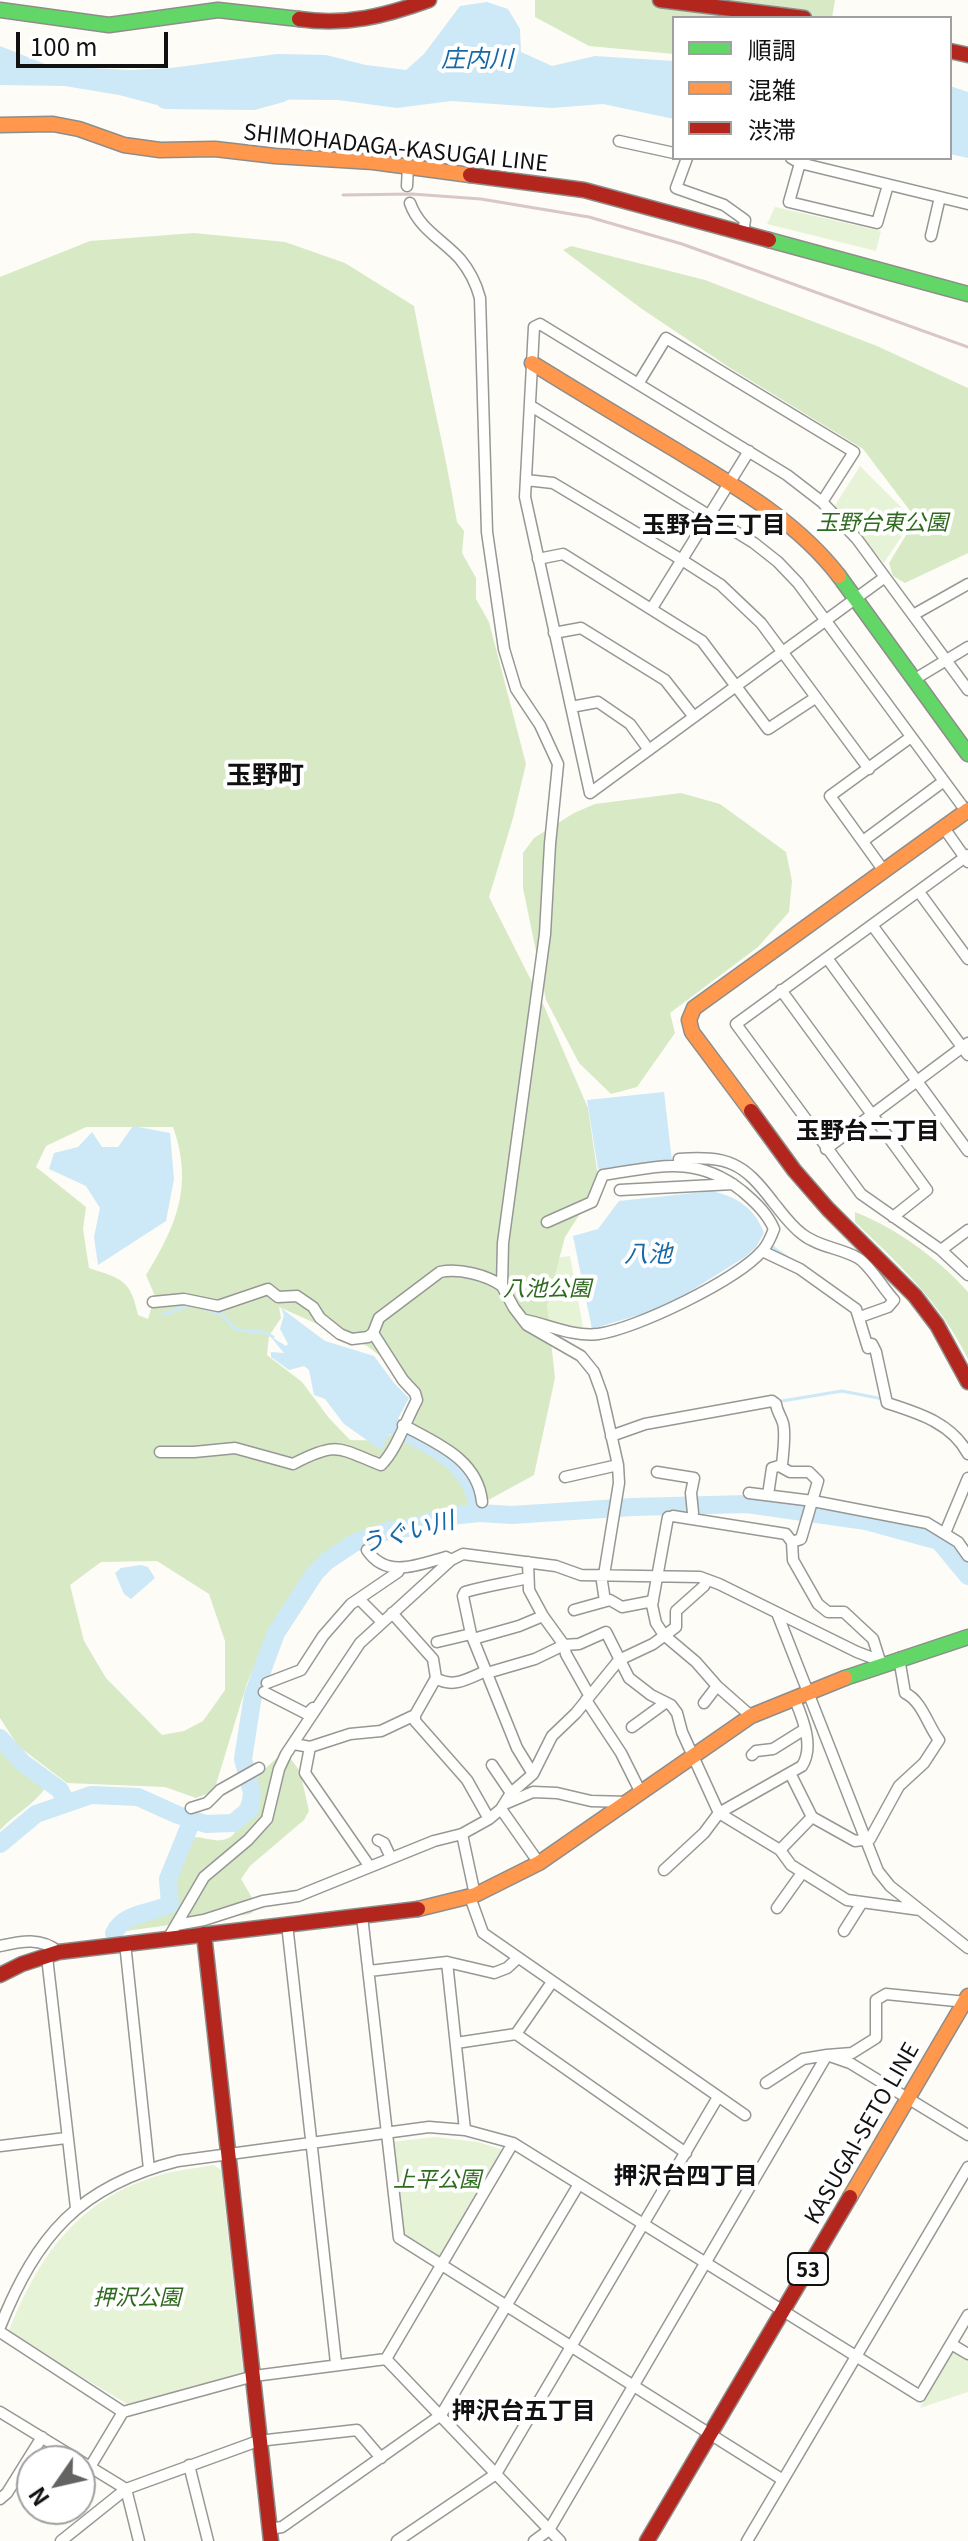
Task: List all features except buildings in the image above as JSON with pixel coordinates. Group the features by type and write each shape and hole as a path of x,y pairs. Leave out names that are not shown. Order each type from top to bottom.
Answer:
{"street":[{"path":"0,10 15,9 105,25 131,25 195,11 223,9 330,21 358,21 429,0"},
{"path":"660,0 788,16"},
{"name":"SHIMOHADAGA-KASUGAI LINE","path":"0,125 53,124 79,129 124,145 160,150 215,149 408,166 584,190 968,294"},
{"path":"619,141 672,153"},
{"path":"686,160 676,188 724,205 745,220 743,233"},
{"path":"888,185 877,223 789,202 796,160 968,204"},
{"path":"407,186 408,166"},
{"path":"931,236 940,197"},
{"path":"410,203 418,220 458,257 474,279 480,298 487,532 504,649 516,689 540,725 558,764 545,934 503,1243 502,1286"},
{"path":"885,577 590,793 525,497 534,327 540,324 749,451 822,502 857,539 885,577 913,615 968,690"},
{"path":"638,384 666,338 854,452 822,502"},
{"path":"532,363 730,483 794,527 824,557 968,754"},
{"path":"531,406 710,515 778,562 827,621 967,811 694,1008 689,1020 692,1032 794,1170 864,1254 894,1300 888,1307 860,1317"},
{"path":"652,608 749,451"},
{"path":"526,480 553,483 721,585 761,623 869,769"},
{"path":"538,559 563,554 702,641 738,685 768,729 815,698"},
{"path":"913,615 968,584"},
{"path":"554,633 581,628 665,680 694,717"},
{"path":"915,679 968,647"},
{"path":"571,707 598,702 630,724 649,750"},
{"path":"884,871 830,796 911,737"},
{"path":"863,841 944,781"},
{"path":"944,828 967,858 736,1024 861,1194 941,1250 968,1275"},
{"path":"919,892 968,959"},
{"path":"826,1149 966,1048 872,925"},
{"path":"827,958 968,1151"},
{"path":"781,990 927,1190 893,1217"},
{"path":"679,1165 679,1159 700,1157 731,1162 751,1175 803,1236 824,1246 864,1254 915,1296 937,1325 968,1382"},
{"path":"523,1319 572,1333 614,1331 665,1311 738,1270 762,1251 774,1229 755,1202 733,1184 711,1171 679,1165 603,1175 592,1202 547,1222"},
{"path":"620,1190 733,1184"},
{"path":"941,1250 968,1230"},
{"path":"762,1251 800,1269 856,1309 868,1349 872,1344 876,1352 887,1403 939,1422 960,1441 968,1454"},
{"path":"153,1302 184,1299 218,1306 268,1289 278,1297 297,1296 313,1307 326,1324 352,1339 368,1337 379,1318 440,1272 452,1270 493,1280 502,1286 527,1325 581,1356 594,1372 602,1394 618,1465 616,1502 603,1575 605,1601"},
{"path":"160,1452 235,1448 293,1464 314,1453 336,1447 381,1465 388,1458 417,1400 373,1333"},
{"path":"611,1436 645,1424 772,1401 783,1422 781,1467 790,1472 809,1472 818,1481 801,1539 792,1542"},
{"path":"403,1425 447,1449 467,1464 474,1475 482,1502"},
{"path":"565,1477 618,1465"},
{"path":"768,1495 772,1468 782,1465"},
{"path":"657,1472 694,1478 691,1493 693,1513"},
{"path":"945,1533 968,1478"},
{"path":"749,1493 909,1518 945,1533 958,1542 968,1556"},
{"path":"751,1716 664,1635 656,1623 653,1601 670,1517 782,1532 792,1542 793,1560 818,1604 828,1612 844,1612 873,1639 905,1693 912,1696 939,1740 924,1763 899,1786 870,1839 865,1841 855,1841 812,1817 790,1773"},
{"path":"367,1550 383,1566 400,1568 446,1557 451,1560"},
{"path":"172,1931 204,1877 248,1840 267,1819 279,1769 348,1659 382,1622 451,1560 463,1554 556,1566 581,1575 707,1580 888,1660"},
{"path":"528,1562 529,1590 564,1645 588,1698 621,1753 634,1797"},
{"path":"317,1708 307,1714 265,1687 301,1670 323,1636 359,1599 400,1568"},
{"path":"528,1578 492,1584 465,1592 463,1596 472,1636 517,1748 533,1774"},
{"path":"503,1807 511,1793 533,1774 552,1736 619,1660 653,1644 676,1627 676,1611 707,1580"},
{"path":"359,1599 382,1622"},
{"path":"574,1610 610,1600 622,1607 653,1601"},
{"path":"294,1744 310,1747 350,1734 381,1731 415,1715 436,1678 433,1659 392,1613"},
{"path":"664,1870 704,1833 719,1813 790,1773 806,1759 800,1694 777,1613"},
{"path":"437,1642 519,1626 543,1616"},
{"path":"436,1678 458,1683 535,1659 564,1645 579,1644 606,1632 629,1678 677,1713 682,1732 719,1813 780,1850 791,1865 847,1900 920,1910"},
{"path":"172,1931 204,1934 362,1916 428,1908 472,1896 539,1863 751,1716 888,1660 968,1637"},
{"path":"704,1703 717,1686"},
{"path":"800,1694 884,1879 968,1948"},
{"path":"632,1727 665,1703"},
{"path":"415,1715 418,1725 467,1780 489,1819"},
{"path":"752,1755 756,1751 773,1749 805,1729"},
{"path":"310,1747 305,1773 370,1867"},
{"path":"492,1765 511,1793"},
{"path":"191,1808 207,1803 220,1790 259,1768"},
{"path":"0,1975 53,1954 125,1943 263,1901 298,1896 434,1841 462,1834 533,1792 557,1793 591,1801 634,1797"},
{"path":"503,1807 539,1863"},
{"path":"780,1850 812,1817"},
{"path":"462,1834 472,1896 483,1933 745,2115"},
{"path":"378,1840 384,1843 391,1858"},
{"path":"777,1908 802,1873"},
{"path":"844,1931 861,1904"},
{"path":"362,1916 399,2238 783,2480"},
{"path":"287,1924 336,2363"},
{"path":"204,1934 270,2535 441,2415 579,2184"},
{"path":"0,1946 37,1941 48,1943 53,1954 66,2138 76,2208"},
{"path":"125,1943 149,2169"},
{"path":"369,1971 447,1962 494,1973 507,1968 518,1958"},
{"path":"447,1962 465,2130"},
{"path":"516,2034 552,1982"},
{"path":"766,2083 803,2059 852,2053 876,2038 876,2000 886,1994 967,2000"},
{"name":"KASUGAI-SETO LINE","path":"647,2541 967,2000"},
{"path":"456,2043 516,2034 686,2153"},
{"path":"827,2055 850,2063 968,2135"},
{"path":"534,2541 549,2530 827,2055"},
{"path":"397,2541 496,2474 718,2097"},
{"path":"123,2412 0,2330 31,2261 49,2235 76,2208 149,2169 229,2154 429,2127 465,2130 513,2143 920,2396 968,2315"},
{"path":"0,2146 66,2138"},
{"path":"386,2359 513,2143"},
{"path":"747,2541 968,2167"},
{"path":"951,2344 968,2354"},
{"path":"96,2457 123,2412 254,2376 336,2363 386,2359"},
{"path":"386,2359 560,2541"},
{"path":"0,2412 55,2445"},
{"path":"61,2541 126,2489 258,2441 357,2430 381,2458"},
{"path":"0,2499 7,2493 42,2437"},
{"path":"189,2465 208,2541"},
{"path":"96,2471 126,2489 139,2541"}],"green space":[{"path":"535,0 835,0 832,16 672,16 672,54 589,46 535,17"},
{"path":"775,207 881,231 876,251 767,224"},
{"path":"194,233 285,242 345,263 414,306 457,522 464,531 462,553 476,578 476,599 489,622 526,764 489,897 544,1006 588,1108 599,1184 565,1237 547,1305 555,1378 534,1475 472,1509 394,1524 337,1547 292,1595 247,1683 214,1791 196,1798 165,1787 67,1783 18,1746 0,1718 0,277 90,241","holes":["86,1127 173,1127 179,1148 182,1187 166,1240 146,1275 155,1296 148,1319 138,1315 132,1294 123,1282 89,1268 83,1229 86,1207 36,1167 46,1146","279,1307 367,1346 398,1369 415,1398 398,1429 384,1438 350,1440 302,1382 267,1355 269,1336 281,1318","157,1561 209,1594 225,1641 225,1690 203,1721 184,1731 162,1735 106,1678 84,1641 70,1585 101,1562"]},
{"path":"571,246 705,280 877,346 968,388 968,553 905,583 893,576 889,563 911,527 914,516 863,449 730,368 642,309 563,250"},
{"name":"玉野台東公園","path":"860,466 913,519 884,563 834,507"},
{"path":"681,793 720,804 786,852 792,881 789,912 758,947 670,1013 675,1033 637,1087 611,1094 579,1063 546,1000 523,888 523,853 534,838 595,804"},
{"path":"855,1212 916,1246 968,1292 968,1359 932,1302 855,1222"},
{"name":"八池公園","path":"570,1256 583,1327 528,1315 513,1264"},
{"path":"0,1749 46,1787 0,1830"},
{"path":"279,1756 290,1758 300,1771 309,1811 304,1820 250,1866 241,1879 258,1908 250,1914 126,1931 126,1921 163,1902 188,1838 221,1840 234,1834 247,1791"},
{"name":"上平公園","path":"435,2137 478,2142 503,2150 441,2256 437,2257 403,2235 391,2142"},
{"name":"押沢公園","path":"214,2165 221,2170 243,2372 129,2405 8,2333 47,2256 83,2216 105,2199 131,2186 166,2173"},
{"path":"956,2352 968,2359 968,2392 920,2408 951,2353"}],"water":[{"name":"庄内川","path":"487,2 508,9 520,29 521,52 552,66 595,56 672,61 672,119 603,104 552,108 451,101 397,108 338,100 209,99 157,105 65,86 0,85 0,46 50,66 131,70 171,68 277,54 326,55 366,65 406,70 424,54 460,6"},
{"path":"952,87 968,92 968,158 952,154"},
{"path":"664,1092 672,1161 598,1169 587,1100"},
{"path":"133,1126 170,1133 174,1179 166,1221 98,1265 94,1237 100,1208 86,1186 49,1169 54,1153 78,1147 92,1132 102,1147 118,1147"},
{"name":"八池","path":"712,1191 737,1200 756,1217 764,1233 756,1247 665,1307 592,1329 573,1236 598,1229 619,1201"},
{"path":"281,1308 325,1341 374,1356 409,1398 381,1450 344,1424 325,1399 314,1395 309,1370 304,1366 289,1370 271,1357 271,1352 284,1353 270,1336 286,1346 288,1344 280,1329 284,1315"},
{"path":"148,1567 155,1578 131,1599 124,1594 115,1573 121,1568"}],"waterway":[{"name":"庄内川","path":"165,100 253,101 282,93"},
{"path":"771,1246 791,1260"},
{"path":"163,1315 189,1305"},
{"path":"203,1308 225,1316 230,1324 242,1331 267,1333 273,1337"},
{"path":"776,1402 842,1391 883,1399"},
{"path":"382,1420 430,1445 457,1466 475,1494 479,1513"},
{"name":"うぐい川","path":"0,1844 36,1814 91,1795 138,1797 206,1824 233,1823 250,1809 252,1793 243,1759 253,1695 276,1633 315,1573 327,1561 354,1543 387,1531 450,1516 479,1513 512,1515 747,1504 866,1521 939,1541 968,1576"},
{"path":"0,1738 23,1763 60,1790 66,1802"},
{"path":"114,1933 131,1917 170,1904 168,1879 192,1820"}],"railway":[{"path":"343,195 412,194 481,199 589,217 682,244 968,347"}],"traffic: fast":[{"path":"0,10 109,25 218,10 299,19"},
{"path":"769,240 968,294"},
{"path":"839,576 968,754"},
{"path":"845,1678 968,1637"}],"traffic: slow":[{"path":"0,125 53,124 79,129 124,145 160,150 215,149 373,162 470,175"},
{"path":"532,363 763,505 804,538 839,576"},
{"path":"751,1111 692,1032 689,1020 694,1008 968,810"},
{"path":"418,1909 475,1895 539,1863 751,1716 845,1678"},
{"path":"850,2197 968,1996"}],"traffic: jam":[{"path":"299,19 333,21 365,18 429,0"},
{"path":"660,0 788,16"},
{"path":"952,51 968,55"},
{"path":"470,175 584,190 769,240"},
{"path":"751,1111 794,1170 828,1209 915,1296 937,1325 968,1382"},
{"path":"0,1975 59,1952 418,1909"},
{"path":"204,1934 271,2541"},
{"path":"647,2541 850,2197"}],"district":[{"name":"玉野台三丁目","path":"714,524"},
{"name":"玉野町","path":"265,774"},
{"name":"玉野台二丁目","path":"868,1130"},
{"name":"押沢台四丁目","path":"686,2175"},
{"name":"押沢台五丁目","path":"524,2410"}]}
